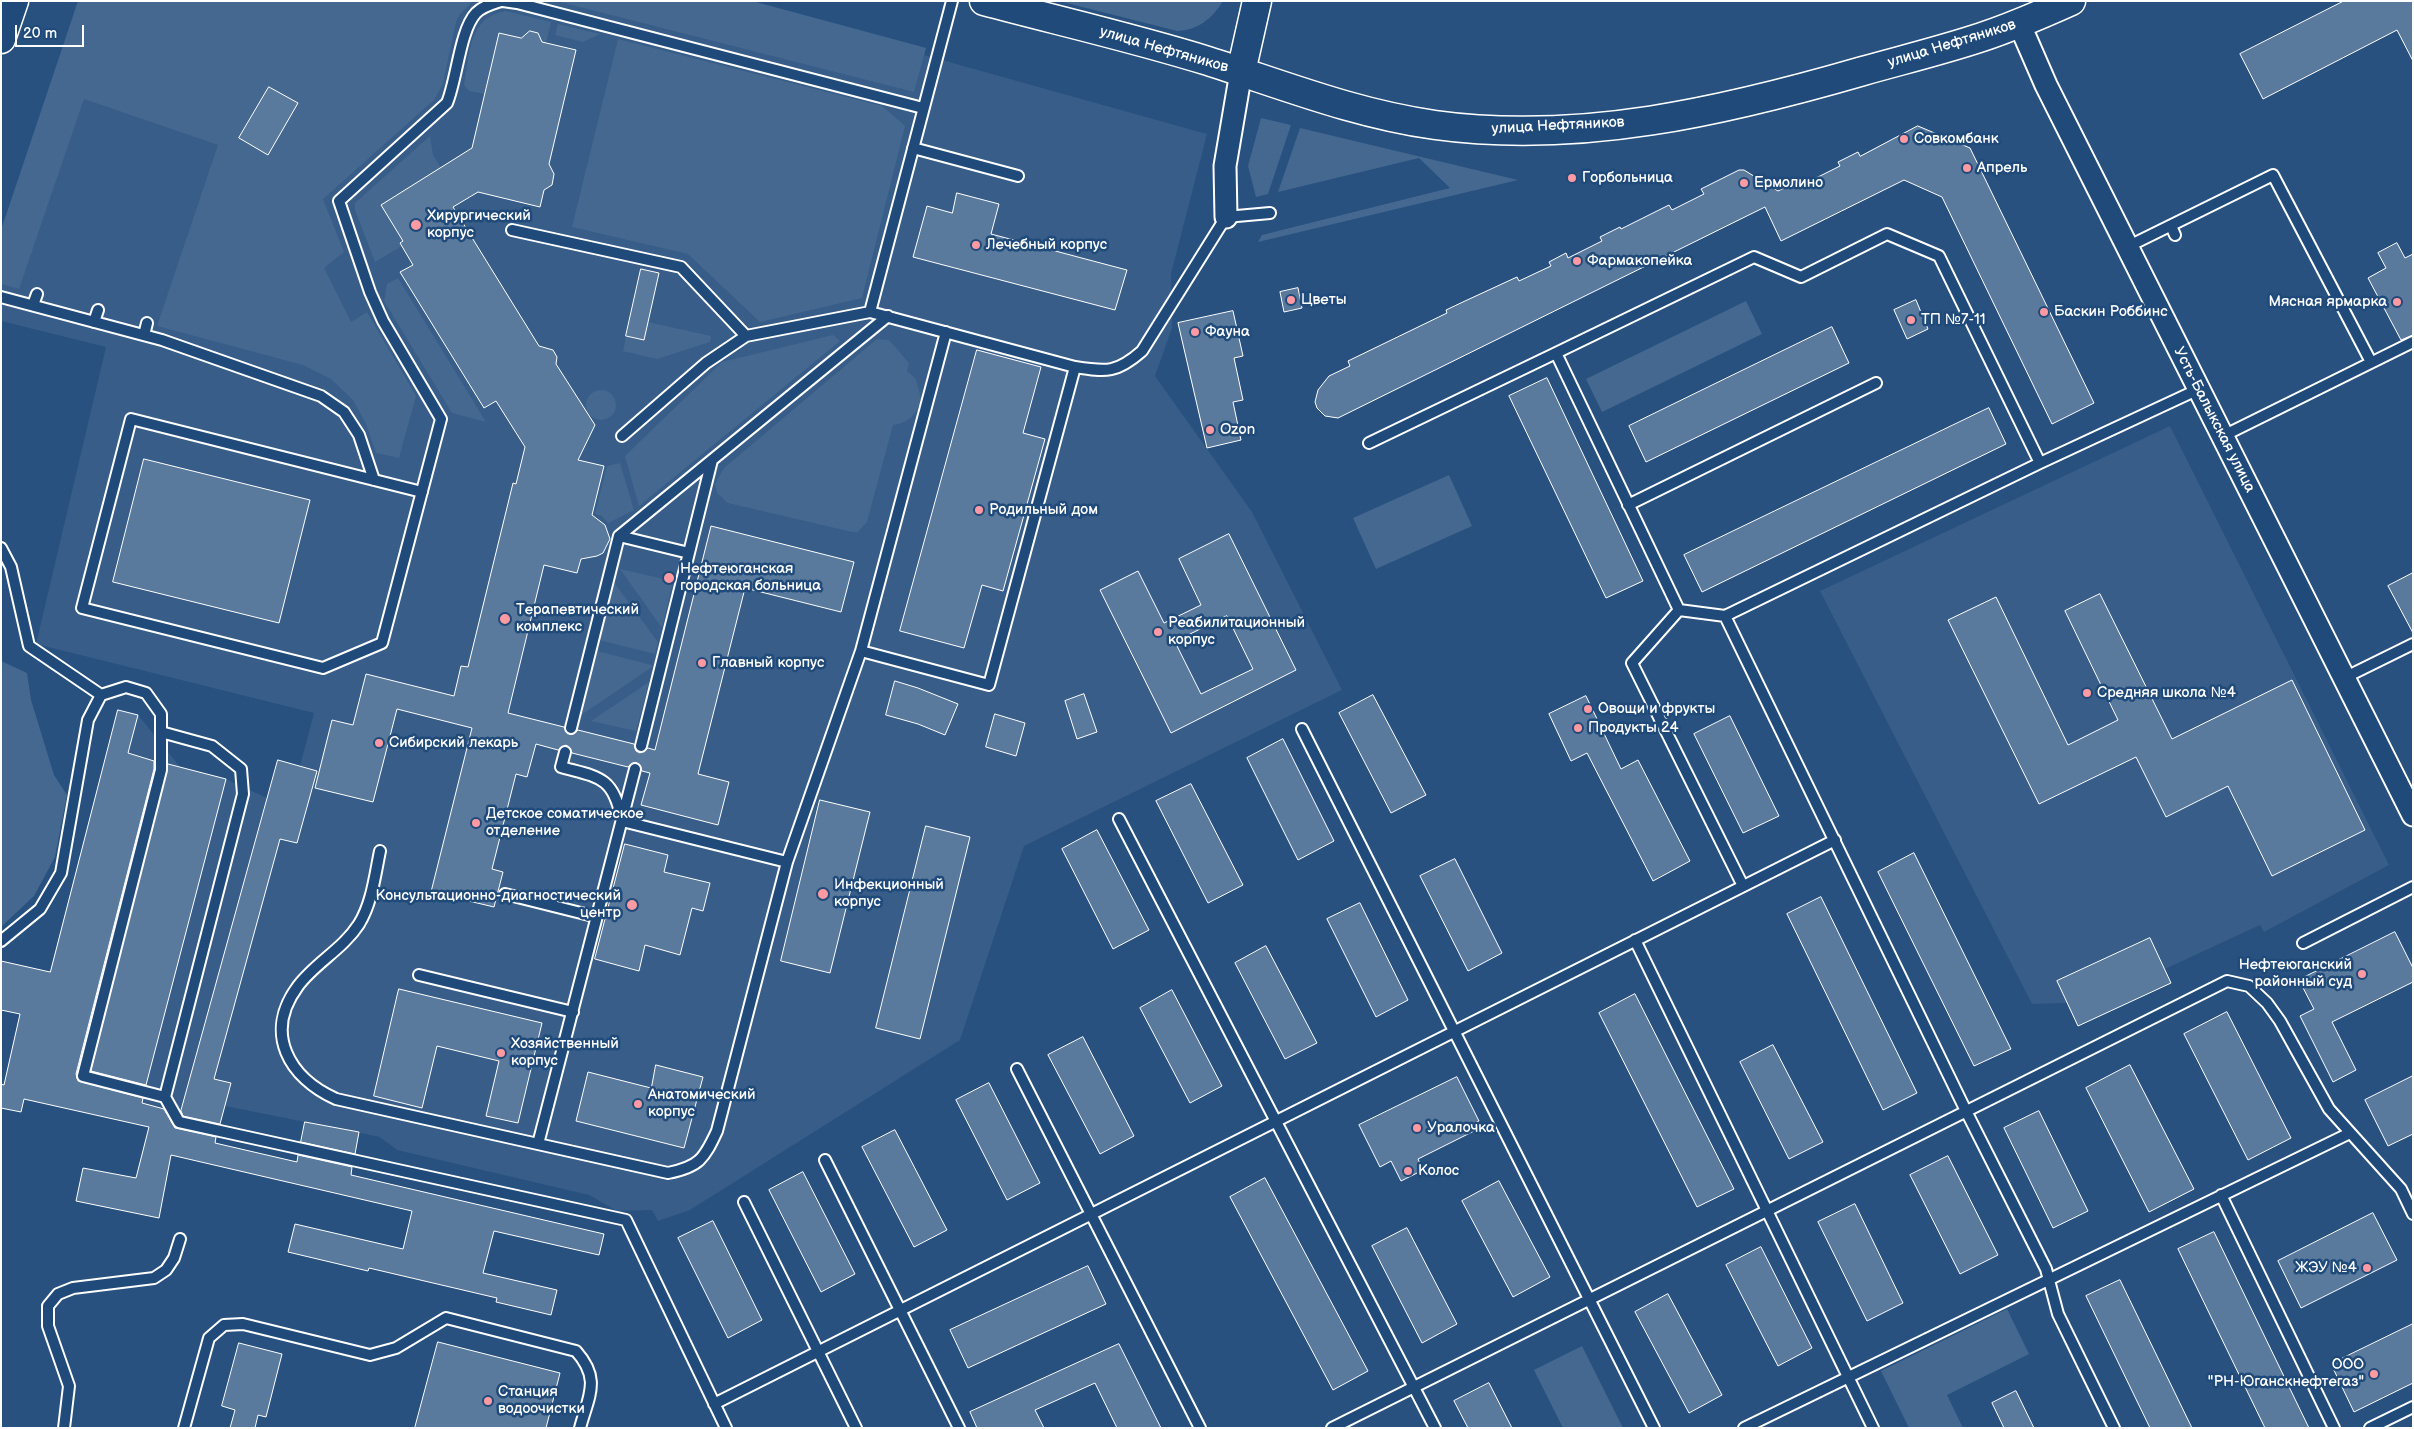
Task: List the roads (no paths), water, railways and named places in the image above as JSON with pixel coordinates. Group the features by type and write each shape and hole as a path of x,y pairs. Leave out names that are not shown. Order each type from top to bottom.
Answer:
{"main road":[{"path":"1,39 14,1"},
{"name":"улица Нефтяников","path":"984,1 1173,51 1241,72 1307,96 1393,118 1476,130 1532,131 1660,119 1762,105 1828,81 1981,37 2071,1"},
{"path":"1241,72 1257,1"}],"street":[{"name":"Усть-Балыкская улица","path":"2019,23 2046,85 2413,815"},
{"path":"1226,218 1226,166 1241,72"}],"lane":[{"path":"422,492 131,419 82,608 323,668 382,643 422,492 441,419 383,322 370,292 339,201 447,103 453,90 467,26 476,13 488,4 502,1 517,3 923,108"},
{"path":"870,312 952,1"},
{"path":"913,148 1018,176"},
{"path":"2127,247 2173,230 2273,176 2371,362"},
{"path":"622,436 706,363 746,336 870,312 1075,367 1103,371 1126,365 1142,351 1226,218 1270,213"},
{"path":"512,230 681,267 746,336"},
{"path":"1369,443 1754,257 1801,277 1888,234 1939,256 2040,463"},
{"path":"33,305 37,294"},
{"path":"1,297 144,335 321,396 344,412 359,435 374,480"},
{"path":"94,322 98,310"},
{"path":"571,728 619,536 888,316"},
{"path":"144,335 147,323"},
{"path":"380,851 368,903 361,921 351,936 310,973 289,1000 282,1038 287,1059 301,1077 319,1092 336,1099 668,1173 690,1169 706,1155 718,1131 787,862 861,651 946,332"},
{"path":"2222,436 2413,342"},
{"path":"1556,354 1679,610"},
{"path":"861,651 989,685 1075,367"},
{"path":"1628,505 1876,384"},
{"path":"1679,610 1725,616 2040,463 2199,389"},
{"path":"641,746 712,460"},
{"path":"619,536 689,553"},
{"path":"1,548 11,567 29,646 101,695"},
{"path":"1679,610 1632,663 1743,886"},
{"path":"1725,616 1966,1111 2046,1269 2058,1314 2114,1428"},
{"path":"2344,678 2413,644"},
{"path":"1,941 40,908 61,873 88,720 101,695 126,687 146,693 161,714 161,770 83,1076 165,1097"},
{"path":"1302,729 1654,1428"},
{"path":"161,732 212,746 241,770 243,794 165,1097 179,1122 626,1220 726,1428"},
{"path":"565,752 561,767 598,777 617,796 622,821"},
{"path":"538,1144 635,769"},
{"path":"1119,819 1435,1428"},
{"path":"622,821 787,862"},
{"path":"714,1404 1835,840"},
{"path":"2303,943 2413,887"},
{"path":"505,894 597,916"},
{"path":"1634,940 1768,1210 1873,1428"},
{"path":"419,975 573,1012"},
{"path":"1332,1428 2227,981 2249,986 2267,1003 2280,1021 2329,1109 2400,1189 2413,1214"},
{"path":"1017,1069 1200,1428"},
{"path":"1744,1428 2350,1133"},
{"path":"825,1160 958,1428"},
{"path":"2221,1195 2334,1428"},
{"path":"744,1202 856,1428"},
{"path":"64,1428 69,1386 48,1326 48,1306 58,1294 73,1288 154,1278 166,1270 174,1258 180,1239"},
{"path":"184,1428 209,1338 224,1325 242,1324 370,1355 396,1348 446,1318 576,1351 588,1365 592,1382 580,1428"},
{"path":"2370,1428 2413,1407"}],"place":[{"name":"Совкомбанк","path":"1904,139"},
{"name":"Апрель","path":"1967,168"},
{"name":"Горбольница","path":"1572,178"},
{"name":"Ермолино","path":"1744,183"},
{"name":"Хирургический корпус","path":"416,225"},
{"name":"Лечебный корпус","path":"976,245"},
{"name":"Фармакопейка","path":"1577,261"},
{"name":"Цветы","path":"1291,300"},
{"name":"Мясная ярмарка","path":"2397,302"},
{"name":"Баскин Роббинс","path":"2044,312"},
{"name":"ТП №7-11","path":"1911,320"},
{"name":"Фауна","path":"1195,332"},
{"name":"Ozon","path":"1210,430"},
{"name":"Родильный дом","path":"979,510"},
{"name":"Нефтеюганская городская больница","path":"669,578"},
{"name":"Терапевтический комплекс","path":"505,619"},
{"name":"Реабилитационный корпус","path":"1158,632"},
{"name":"Главный корпус","path":"702,663"},
{"name":"Средняя школа №4","path":"2087,693"},
{"name":"Овощи и фрукты","path":"1588,709"},
{"name":"Продукты 24","path":"1578,728"},
{"name":"Сибирский лекарь","path":"379,743"},
{"name":"Детское соматическое отделение","path":"476,823"},
{"name":"Инфекционный корпус","path":"823,894"},
{"name":"Консультационно-диагностический центр","path":"632,905"},
{"name":"Нефтеюганский районный суд","path":"2362,974"},
{"name":"Хозяйственный корпус","path":"501,1053"},
{"name":"Анатомический корпус","path":"638,1104"},
{"name":"Уралочка","path":"1417,1128"},
{"name":"Колос","path":"1408,1171"},
{"name":"ЖЭУ №4","path":"2367,1268"},
{"name":"ООО \"РН-Юганскнефтегаз\"","path":"2374,1374"},
{"name":"Станция водоочистки","path":"488,1401"}]}
